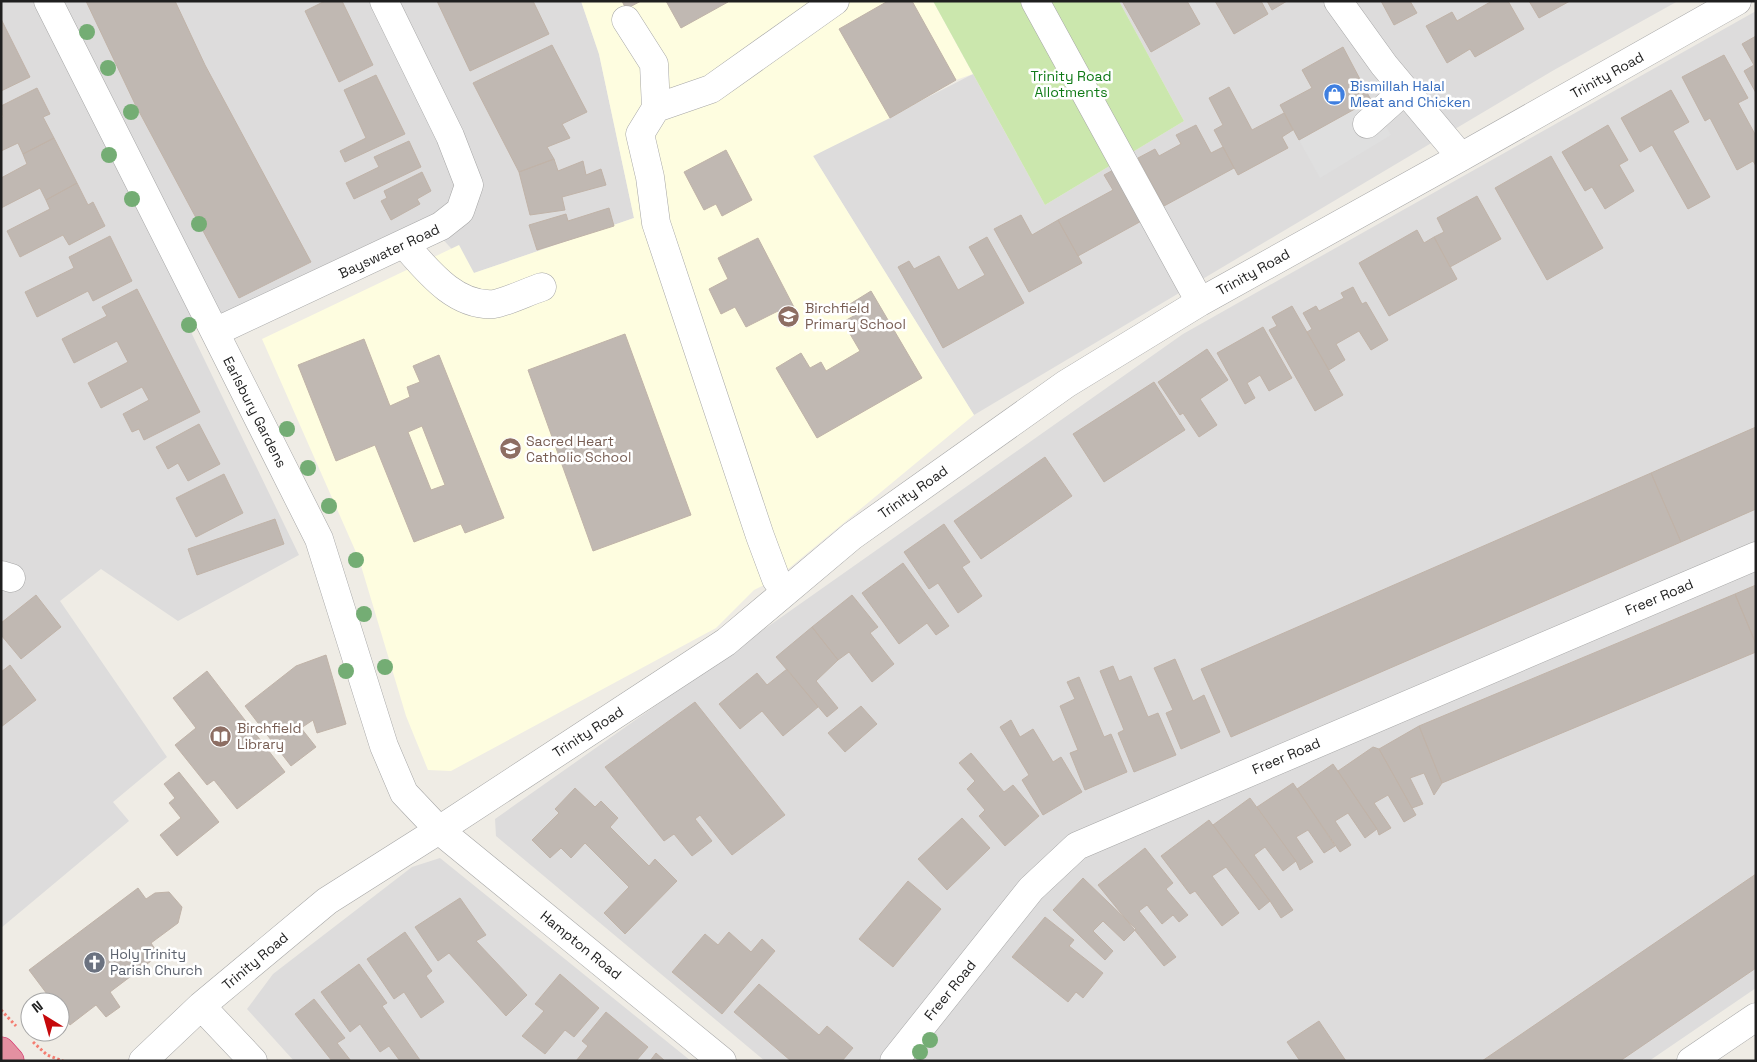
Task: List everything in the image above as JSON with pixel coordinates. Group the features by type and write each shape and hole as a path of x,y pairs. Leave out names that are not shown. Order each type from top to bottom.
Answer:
{"highway":[{"path":"1,1051 10,1061"}],"street":[{"name":"Earlsbury Gardens","path":"48,1 319,538 384,746 404,793 439,830"},
{"name":"Bayswater Road","path":"215,332 441,226 460,211 469,185 450,136 384,1"},
{"path":"656,108 711,90 835,1"},
{"path":"1035,1 1200,302"},
{"path":"1338,1 1384,65 1460,157"},
{"name":"Trinity Road","path":"143,1061 201,1006 327,901 726,642 852,536 1066,384 1200,302 1737,1"},
{"path":"626,20 654,64 656,108 640,134 650,177 656,223 760,536 776,579 785,592"},
{"path":"1367,124 1405,90"},
{"path":"404,244 434,278 449,290 457,295 481,303 496,304 542,287"},
{"name":"Freer Road","path":"894,1061 1032,889 1077,846 1756,556"},
{"name":"Hampton Road","path":"439,830 722,1061"},
{"path":"201,1006 253,1061"},
{"path":"1691,1061 1756,1017"}],"shaded area":[{"path":"1,1 581,1 599,54 634,218 474,273 424,219 190,330 299,555 178,621 101,569 60,601 167,757 113,802 129,821 1,928"},
{"path":"581,1 933,1 973,74 956,80 890,118 813,156 974,415 776,579 754,590 716,628 451,771 428,770 406,716 359,559 262,339 459,245 474,273 634,218 599,54"},
{"path":"1119,1 1678,1 1554,70 974,415 813,156 973,74 1045,205 1184,121"},
{"path":"1756,11 1756,988 1649,1061 765,1061 496,836 495,819 1183,334"},
{"path":"1371,100 1391,135 1320,178 1299,140"},
{"path":"440,858 691,1061 294,1061 247,1009 273,974 412,867"}],"green space":[{"name":"Trinity Road Allotments","path":"933,1 1119,1 1184,121 1045,205"}],"building":[{"path":"86,1 175,1 205,65 311,262 239,298 135,104"},
{"path":"325,1 342,1 373,65 339,82 305,11"},
{"path":"437,1 533,1 549,34 470,71"},
{"path":"622,1 641,1 626,9"},
{"path":"666,1 727,1 728,2 681,28"},
{"path":"888,1 912,1 956,80 890,118 839,29"},
{"path":"1122,1 1187,1 1200,24 1151,52"},
{"path":"1215,1 1261,1 1268,14 1234,34"},
{"path":"1267,1 1287,1 1272,10"},
{"path":"1381,1 1410,1 1417,13 1394,25"},
{"path":"1492,1 1508,1 1524,29 1475,57 1470,49 1447,63 1426,26 1452,12 1457,21"},
{"path":"1529,1 1570,1 1539,18"},
{"path":"1,19 30,77 1,91"},
{"path":"1756,36 1756,93 1744,71 1754,65 1742,44"},
{"path":"552,45 587,112 562,124 570,138 547,147 554,159 519,172 473,83"},
{"name":"Bismillah Halal Meat and Chicken","path":"1343,47 1371,100 1299,140 1280,105 1312,88 1302,70"},
{"path":"1724,55 1748,98 1738,103 1756,136 1756,166 1753,161 1737,170 1710,118 1705,121 1682,77"},
{"path":"376,75 405,134 345,162 340,151 366,138 344,90"},
{"path":"1229,87 1252,130 1284,113 1293,130 1282,137 1288,148 1238,175 1214,130 1223,125 1209,98"},
{"path":"37,88 50,114 43,117 54,138 23,154 18,143 1,151 1,118 3,117 1,106"},
{"path":"1671,90 1689,122 1673,131 1710,197 1688,209 1652,145 1640,152 1621,118"},
{"path":"1196,125 1211,153 1223,147 1234,168 1164,206 1138,158 1155,149 1159,156 1181,144 1176,135"},
{"path":"1608,125 1628,160 1619,165 1634,191 1605,209 1592,187 1585,191 1562,152"},
{"path":"54,138 77,183 46,200 40,188 1,208 1,178 27,164 23,154"},
{"path":"409,141 421,167 354,199 346,183 379,167 374,157"},
{"path":"726,150 752,200 722,216 716,204 704,210 684,172"},
{"path":"1551,156 1603,248 1547,280 1495,188"},
{"path":"554,159 558,171 583,161 586,175 601,169 606,185 562,197 565,210 530,215 519,172"},
{"path":"1117,168 1145,219 1078,256 1058,220 1113,190 1104,175"},
{"path":"422,172 431,191 417,199 420,204 391,220 381,201 387,198 384,191"},
{"path":"77,183 88,205 93,202 105,226 69,245 63,235 20,257 7,231 50,209 46,200"},
{"path":"1477,196 1501,239 1450,267 1434,237 1444,232 1437,218"},
{"path":"609,208 614,226 537,250 529,225 566,214 568,221"},
{"path":"1021,215 1032,235 1058,220 1082,263 1029,292 994,229"},
{"path":"1417,230 1424,243 1434,237 1457,279 1389,316 1359,263"},
{"path":"110,236 132,281 93,301 88,291 37,317 25,292 74,268 69,257"},
{"path":"987,237 1024,303 943,348 898,267 909,261 914,269 939,256 958,290 985,275 969,247"},
{"path":"758,238 797,313 783,321 778,311 746,327 735,307 721,314 709,289 728,279 718,258"},
{"path":"1353,287 1362,304 1366,302 1388,340 1371,350 1359,331 1336,344 1345,360 1329,370 1307,332 1312,329 1303,313 1316,306 1319,311 1344,298 1341,293"},
{"path":"137,289 200,412 144,440 139,429 132,432 123,414 149,400 142,387 101,408 88,383 128,362 117,341 74,363 62,339 107,316 102,307"},
{"path":"871,291 922,378 817,438 776,368 801,353 810,368 821,362 826,371 860,351 843,322 857,314 850,304"},
{"path":"1292,306 1343,395 1315,411 1269,330 1277,326 1272,317"},
{"path":"1263,327 1292,378 1269,391 1260,375 1247,383 1255,398 1245,404 1217,353"},
{"path":"625,334 691,515 593,551 528,370"},
{"path":"364,339 390,406 410,397 407,387 420,382 413,366 439,355 504,518 465,533 461,524 414,542 375,445 336,461 298,365","holes":["422,426 445,485 431,490 408,432"]},
{"path":"1207,349 1228,380 1200,399 1217,425 1199,437 1183,413 1180,415 1158,382"},
{"path":"1154,382 1185,430 1104,482 1073,434"},
{"path":"199,424 220,464 188,481 178,463 168,469 156,447"},
{"path":"1756,427 1756,509 1681,542 1651,473"},
{"path":"1045,457 1072,496 981,559 954,521"},
{"path":"1651,473 1681,542 1231,737 1201,669"},
{"path":"224,474 243,513 196,537 176,498"},
{"path":"275,519 284,544 197,575 188,549"},
{"path":"944,524 970,562 962,567 982,596 958,613 938,583 929,589 904,552"},
{"path":"903,563 949,626 936,635 927,623 899,644 862,593"},
{"path":"1756,585 1756,644 1735,594"},
{"path":"1735,594 1756,644 1756,652 1442,783 1419,726"},
{"path":"36,595 61,627 21,659 1,635 1,623"},
{"path":"852,595 878,627 870,633 894,664 872,682 849,652 838,660 812,627"},
{"path":"812,627 838,660 816,681 838,708 827,717 776,657"},
{"path":"326,655 346,724 317,733 313,720 301,728 316,747 291,766 245,706 296,666"},
{"path":"1175,659 1193,701 1204,695 1220,732 1181,749 1166,713 1173,710 1154,668"},
{"path":"10,665 36,700 1,727 1,672"},
{"path":"1113,666 1119,681 1131,676 1148,717 1158,713 1176,755 1134,772 1118,733 1124,730 1100,671"},
{"path":"787,669 818,707 783,736 762,711 740,729 719,704 757,673 767,685"},
{"name":"Birchfield Library","path":"207,671 285,772 237,809 214,780 207,785 175,745 196,728 173,698"},
{"path":"1079,677 1104,737 1111,734 1127,772 1085,790 1070,753 1078,750 1060,706 1075,699 1067,682"},
{"path":"695,702 785,815 732,855 700,815 695,819 712,841 692,856 674,834 664,841 605,767"},
{"path":"861,706 877,724 845,752 828,733"},
{"path":"1011,720 1020,737 1033,729 1053,762 1061,757 1082,792 1043,815 1022,780 1029,775 1000,727"},
{"path":"1419,726 1442,783 1434,795 1424,773 1410,778 1423,804 1412,808 1379,749"},
{"path":"1373,747 1379,749 1416,815 1404,822 1388,795 1374,803 1391,828 1379,835 1377,829 1338,771"},
{"path":"971,753 1004,792 1013,785 1039,816 1005,846 979,816 985,810 967,789 975,781 959,763"},
{"path":"1333,764 1377,829 1365,838 1348,813 1335,821 1351,845 1340,852 1297,789"},
{"path":"179,772 219,822 177,856 160,835 181,818 169,803 175,798 164,784"},
{"path":"1293,783 1335,846 1324,853 1308,830 1296,837 1313,862 1300,870 1296,861 1257,807"},
{"path":"575,788 595,807 601,801 618,818 610,827 649,866 655,859 677,881 625,934 604,913 629,887 585,843 571,858 561,848 550,858 532,840 559,813 555,809"},
{"path":"1250,798 1296,861 1283,871 1265,847 1254,855 1293,910 1281,918 1213,825"},
{"path":"962,818 990,848 947,890 918,859"},
{"path":"1209,820 1270,901 1259,910 1226,867 1212,876 1239,913 1222,926 1195,891 1190,894 1161,856"},
{"path":"1145,848 1173,883 1166,889 1188,915 1179,922 1173,915 1162,924 1147,905 1139,911 1176,957 1164,966 1098,885"},
{"path":"1756,874 1756,968 1620,1061 1482,1061"},
{"path":"1083,878 1136,929 1124,941 1103,921 1093,931 1113,951 1105,960 1053,910"},
{"path":"908,881 941,909 893,967 859,939"},
{"name":"Holy Trinity Parish Church","path":"138,888 146,899 155,893 169,892 182,907 178,923 151,943 159,955 110,992 120,1007 106,1017 96,1005 70,1025 70,992 46,992 29,970"},
{"path":"460,898 486,935 476,941 527,995 506,1016 449,953 438,961 415,927"},
{"path":"1045,917 1074,940 1069,946 1103,973 1083,998 1076,992 1068,1002 1012,957"},
{"path":"405,932 432,971 426,976 444,1002 421,1018 404,992 394,999 367,959"},
{"path":"729,932 751,952 762,939 775,951 722,1014 672,972 705,934 718,945"},
{"path":"359,964 387,1003 382,1006 419,1061 400,1061 389,1046 380,1052 360,1024 350,1032 321,992"},
{"path":"560,974 599,1008 574,1037 565,1030 545,1054 522,1036 544,1011 535,1004"},
{"path":"759,984 819,1035 827,1026 853,1048 842,1061 791,1061 734,1012"},
{"path":"314,999 345,1038 337,1043 351,1061 332,1061 295,1014"},
{"path":"606,1012 648,1047 636,1061 576,1061 588,1046 582,1041"},
{"path":"1319,1021 1346,1061 1300,1061 1287,1042"},
{"path":"656,1053 665,1061 650,1061"}],"place":[{"name":"Bismillah Halal Meat and Chicken","path":"1334,94"},
{"name":"Birchfield Primary School","path":"789,316"},
{"name":"Sacred Heart Catholic School","path":"510,449"},
{"name":"Birchfield Library","path":"221,736"},
{"name":"Holy Trinity Parish Church","path":"94,962"}]}
